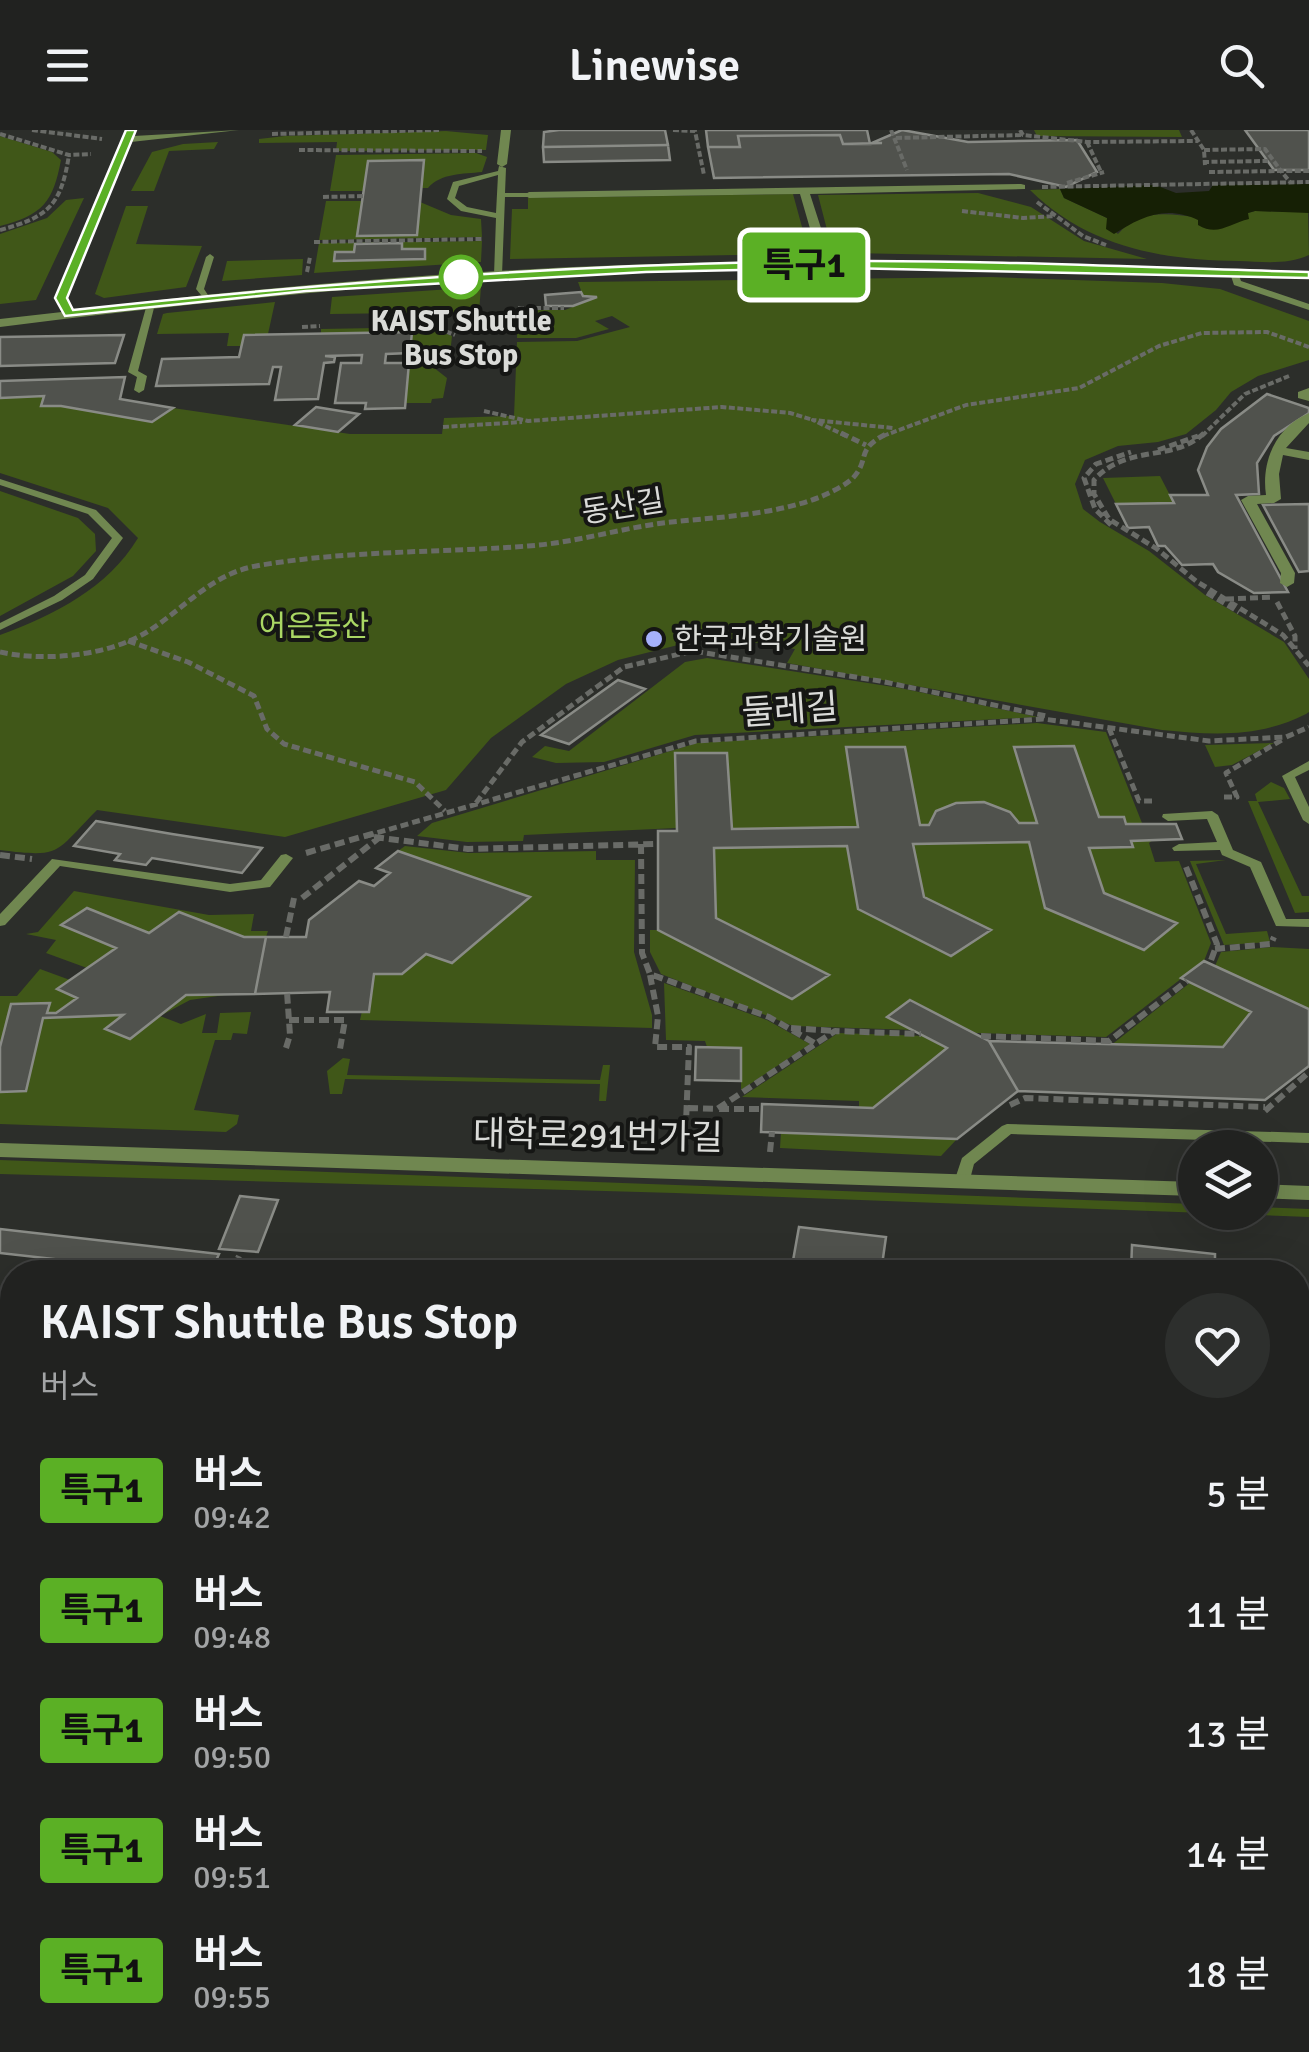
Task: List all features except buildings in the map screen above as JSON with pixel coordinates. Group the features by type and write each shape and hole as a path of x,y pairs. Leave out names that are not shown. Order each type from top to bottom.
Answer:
{"street":[{"path":"69,314 61,298 130,135 234,130"},
{"path":"502,168 506,130"},
{"path":"529,194 1021,187"},
{"path":"804,190 824,256"},
{"path":"0,322 206,298 498,275 844,264 1309,275"},
{"path":"1292,580 1248,500 1274,499 1269,478 1277,450 1288,434 1309,417"},
{"path":"1277,450 1309,456"},
{"name":"대학로291번가길","path":"0,1150 1178,1188"},
{"path":"1278,1192 1309,1193"}],"lane":[{"path":"498,275 501,216 502,195 502,168 456,184 451,199 464,209 501,216"},
{"path":"502,195 529,194"},
{"path":"206,298 200,289 210,258"},
{"path":"1234,273 1237,283 1309,308"},
{"path":"138,390 142,376 133,372 151,304"},
{"path":"0,482 92,512 118,538 89,577 58,598 0,627"},
{"path":"1309,766 1288,776 1309,820"},
{"path":"1168,817 1212,815 1227,852 1256,865 1281,924 1309,923"},
{"path":"1179,848 1224,846"},
{"path":"0,922 56,862 230,888 265,884 286,858"},
{"path":"963,1180 967,1162 1007,1129 1178,1134"},
{"path":"1278,1137 1309,1138"}],"path":[{"path":"32,130 102,139"},
{"path":"272,134 439,130"},
{"path":"673,130 695,131 707,192"},
{"path":"890,130 912,188"},
{"path":"1146,130 1150,142"},
{"path":"1191,130 1204,150 1203,162 1216,183"},
{"path":"896,138 1022,133 1087,142 1197,141"},
{"path":"0,134 69,155 91,154"},
{"path":"1087,142 1104,172"},
{"path":"1204,150 1265,149 1290,182"},
{"path":"299,150 493,151"},
{"path":"0,230 51,209 64,193 69,155"},
{"path":"1203,162 1268,161"},
{"path":"1209,172 1309,170"},
{"path":"1096,184 1104,172"},
{"path":"1056,186 1104,172"},
{"path":"1021,187 1309,182"},
{"path":"1021,187 1084,236 1118,248"},
{"path":"323,197 364,196"},
{"path":"314,242 487,239"},
{"path":"518,308 564,308"},
{"path":"300,334 302,325 320,326"},
{"path":"430,325 456,335"},
{"name":"동산길","path":"0,652 22,657 67,656 128,641 147,632 223,575 254,566 394,550 532,546 615,530 762,511 820,497 853,478 866,446 929,412 999,398 1077,389 1108,378 1134,357 1163,344 1226,328 1276,333 1309,346"},
{"path":"1297,374 1245,394 1191,446 1128,456 1106,467 1094,480 1094,494 1109,519 1283,634 1308,665"},
{"path":"444,427 722,406 790,413 866,446"},
{"path":"484,411 528,421"},
{"path":"813,420 894,428"},
{"path":"1208,430 1174,445 1122,453 1096,464 1084,478 1086,493 1104,520 1154,550 1213,597 1254,617"},
{"path":"1225,598 1295,596 1292,580"},
{"path":"1274,597 1296,636 1295,649"},
{"path":"128,641 188,662 254,696 261,724 284,744 415,782 446,812"},
{"path":"476,803 522,742 624,667 694,651 880,681 1071,722"},
{"name":"둘레길","path":"286,858 696,741 1043,719 1209,741 1286,738 1309,727"},
{"path":"1109,728 1139,802 1162,800"},
{"path":"1218,798 1237,797 1226,774 1286,738"},
{"path":"286,937 298,898 380,837 405,825"},
{"path":"368,836 468,848 657,844"},
{"path":"640,844 642,953 658,1016 655,1046 689,1047 684,1150"},
{"path":"1179,848 1217,944 1210,964"},
{"path":"0,855 43,861"},
{"path":"1215,948 1271,944"},
{"path":"650,974 770,1017 816,1044"},
{"path":"981,1036 1110,1041 1187,981"},
{"path":"286,992 286,1048"},
{"path":"289,1020 344,1020 340,1048"},
{"path":"790,1028 921,1034"},
{"path":"717,1109 835,1030"},
{"path":"1004,1110 1025,1095 1264,1107 1309,1072"},
{"path":"1264,1107 1266,1130"},
{"path":"688,1108 746,1113 762,1110"},
{"path":"770,1154 772,1132"},
{"path":"237,1260 239,1256"}],"green space":[{"path":"1034,130 1179,130 1182,137 1037,136"},
{"path":"446,131 488,135 486,150 336,151 337,142 259,143 259,139 285,136"},
{"path":"0,136 52,152 61,160 44,205 27,217 0,226"},
{"path":"218,142 214,149 169,151 154,191 131,191 152,152 183,144"},
{"path":"476,153 487,157 482,172 446,177 428,188 421,188 423,160 369,161 364,191 330,191 336,155"},
{"path":"1060,189 1064,198 1107,218 1108,226 1118,234 1132,222 1162,214 1231,221 1248,219 1248,213 1255,211 1308,212 1309,255 1275,262 1210,260 1127,246 1076,225 1030,190"},
{"path":"978,193 1031,207 1084,241 1147,259 851,253 832,249 818,195"},
{"path":"793,194 808,249 795,254 510,259 512,209 528,209 528,198"},
{"path":"84,198 36,300 0,304 0,234 47,218 66,200"},
{"path":"326,201 362,201 358,236 417,235 420,202 451,215 481,219 482,237 319,240"},
{"path":"126,206 148,206 136,244 202,246 186,287 104,298 95,294"},
{"path":"482,241 481,262 314,273 319,243"},
{"path":"303,259 302,275 222,281 227,261"},
{"name":"어은동산","path":"991,277 1220,289 1309,321 1309,360 1258,376 1231,392 1186,434 1158,442 1118,446 1085,460 1075,484 1083,509 1100,522 1149,551 1205,595 1284,642 1309,679 1309,712 1253,731 1162,730 787,663 795,649 714,636 618,660 566,684 491,738 446,790 285,837 97,810 56,849 36,853 0,850 0,635 78,598 126,556 138,538 108,508 0,473 0,398 44,396 41,406 152,422 173,408 350,434 442,434 444,418 514,416 517,342 577,341 630,327 612,316 595,321 609,329 576,338 517,338 518,310 565,310 595,298 583,296 578,282"},
{"path":"481,287 479,312 330,314 332,297"},
{"path":"275,302 268,334 244,335 241,346 227,346 229,333 157,334 163,314"},
{"path":"431,327 452,336 450,354 441,365 410,353 411,332 321,333 321,329"},
{"path":"409,363 433,367 447,378 443,398 432,399 431,403 405,403"},
{"path":"1160,476 1174,503 1116,504 1103,478"},
{"path":"0,491 78,518 95,534 96,551 73,576 0,616"},
{"path":"707,658 900,688 1038,717 695,735 604,762 556,763 532,757 545,746 569,751 685,662"},
{"path":"1037,723 1106,732 1142,823 1126,824 1123,817 1099,817 1073,746 1014,748 1037,823 1019,823 1001,808 970,803 936,811 929,825 920,825 905,747 847,747 858,827 732,829 727,753 675,753 677,828 524,835 523,841 467,842 417,836 432,823 697,743"},
{"path":"1274,743 1232,765 1215,767 1205,745"},
{"path":"1271,782 1284,788 1290,799 1258,802 1302,896 1309,896 1309,912 1295,913 1248,801 1257,801 1255,794"},
{"path":"1154,839 1149,843 1155,862 1179,861 1211,943 1204,961 1106,1037 976,1033 910,1000 913,1030 793,1026 661,974 650,952 650,930 658,930 792,999 827,976 716,918 714,848 847,846 858,909 951,956 990,930 924,897 913,844 1029,842 1045,908 1144,950 1176,923 1104,893 1089,848 1132,847 1131,841"},
{"path":"405,846 469,853 596,851 596,860 635,860 634,952 652,1028 360,1020 362,1011 370,1011 374,974 402,974 426,954 529,897 398,851"},
{"path":"1226,860 1196,864 1226,934 1267,931 1270,942 1224,945 1190,861"},
{"path":"74,891 209,915 254,914 251,931 268,931 266,937 244,937 179,912 149,933 87,908 62,926 116,948 87,968 46,953 56,940 26,934 38,932"},
{"path":"1272,947 1309,949 1309,1009 1215,966 1221,952"},
{"path":"40,969 70,980 59,988 77,998 56,1013 47,1013 49,1003 11,1004 0,1047 0,996 17,996"},
{"path":"1191,982 1251,1012 1223,1047 1110,1046"},
{"path":"664,983 767,1020 810,1044 741,1090 741,1048 707,1047 705,1041 666,1040"},
{"path":"232,994 190,1000 160,1016 181,1024 206,1014 202,1033 217,1033 220,1013 251,1012 247,1034 233,1033 231,1040 215,1040 194,1110 239,1115 237,1124 226,1132 0,1124 0,1092 26,1091 43,1018 123,1015 106,1029 129,1039 186,995"},
{"path":"838,1033 926,1036 947,1048 873,1108 859,1107 859,1101 742,1097"},
{"path":"343,1058 350,1059 347,1075 600,1080 603,1065 610,1065 606,1101 599,1101 600,1084 345,1079 342,1094 330,1094 327,1071"},
{"path":"781,1132 957,1139 941,1156 780,1148"},
{"path":"0,1160 1178,1203 1178,1212 675,1193 0,1174"},
{"path":"1278,1208 1309,1209 1309,1217 1278,1216"}],"shaded area":[{"path":"1309,184 1309,213 1255,211 1248,213 1249,219 1212,230 1186,215 1164,213 1143,218 1114,234 1106,229 1107,218 1064,198 1060,189 1155,185 1176,193 1209,191 1213,185"}],"bus line":[{"name":"특구1","path":"131,130 61,298 69,314 306,288 646,268 844,264 1309,275"}],"place":[{"name":"KAIST Shuttle Bus Stop","path":"461,277"},
{"name":"한국과학기술원","path":"654,639"}]}
